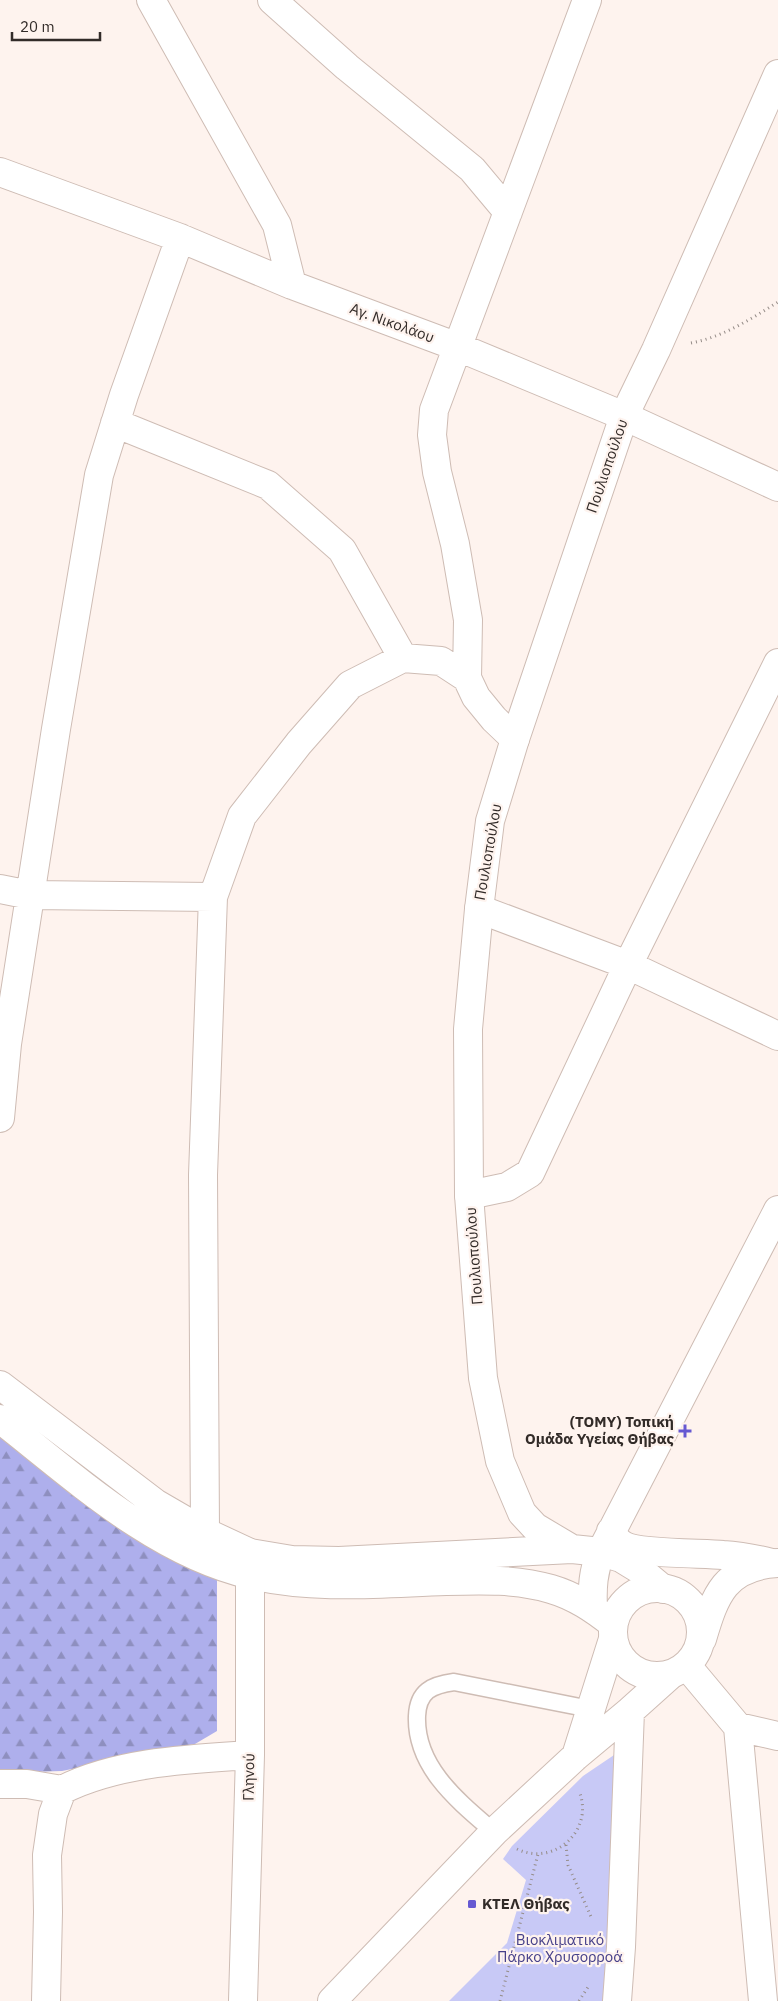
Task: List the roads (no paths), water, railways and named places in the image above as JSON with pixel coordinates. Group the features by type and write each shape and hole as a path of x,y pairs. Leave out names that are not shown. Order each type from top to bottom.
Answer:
{"street":[{"path":"151,0 277,225 292,285"},
{"path":"272,0 347,67 472,169 508,212"},
{"path":"515,738 494,719 476,697 467,678 468,620 455,544 437,472 432,435 434,410 587,0"},
{"name":"Πουλιοπούλου","path":"663,1588 639,1569 621,1558 606,1541 572,1549 535,1527 522,1512 500,1461 483,1378 470,1195 468,1029 479,908 490,821 515,738 624,416 656,350 778,74"},
{"name":"Αγ. Νικολάου","path":"0,172 180,238 292,285 458,347 624,416 778,487"},
{"path":"0,1118 7,1044 54,738 98,475 180,238"},
{"path":"115,423 268,485 342,550 404,658"},
{"path":"205,1532 203,1175 213,897 242,816 294,750 350,685 404,658 441,661 467,678"},
{"path":"470,1195 507,1187 530,1173 628,965 778,663"},
{"path":"0,889 30,895 213,897"},
{"path":"479,908 628,965 778,1036"},
{"path":"678,1671 650,1677 632,1670 619,1656 592,1584 595,1567 606,1541 778,1210"},
{"path":"0,1385 155,1503 205,1532 250,1564 314,1584 498,1581 523,1583 552,1590 606,1624"},
{"path":"0,1419 97,1495 136,1522 175,1546 208,1560 250,1564 292,1560 339,1561 572,1549"},
{"path":"606,1541 616,1539 624,1546 641,1550 748,1557 775,1563"},
{"path":"332,2001 494,1832 568,1764 696,1654 712,1603 724,1585 744,1570 775,1563"},
{"name":"Γληνού","path":"243,2001 250,1755 250,1564"},
{"path":"568,1764 590,1709 606,1624 631,1596 646,1589 663,1588 677,1592 697,1612 701,1626 701,1640"},
{"path":"678,1671 738,1727 778,1736"},
{"path":"617,2001 621,1947 630,1712"},
{"path":"738,1727 763,2001"},
{"path":"0,1784 27,1784 62,1790 83,1780 153,1764 250,1755"},
{"path":"46,2001 47,1855 52,1814 62,1790"}],"lane":[{"path":"494,1832 451,1793 428,1764 416,1733 417,1708 424,1692 437,1684 454,1682 590,1709"}],"place":[{"name":"(ΤΟΜΥ) Τοπική Ομάδα Υγείας Θήβας","path":"685,1431"},
{"name":"ΚΤΕΛ Θήβας","path":"472,1904"}],"park label":[{"name":"Βιοκλιματικό Πάρκο Χρυσορροά","path":"560,1948"}]}
